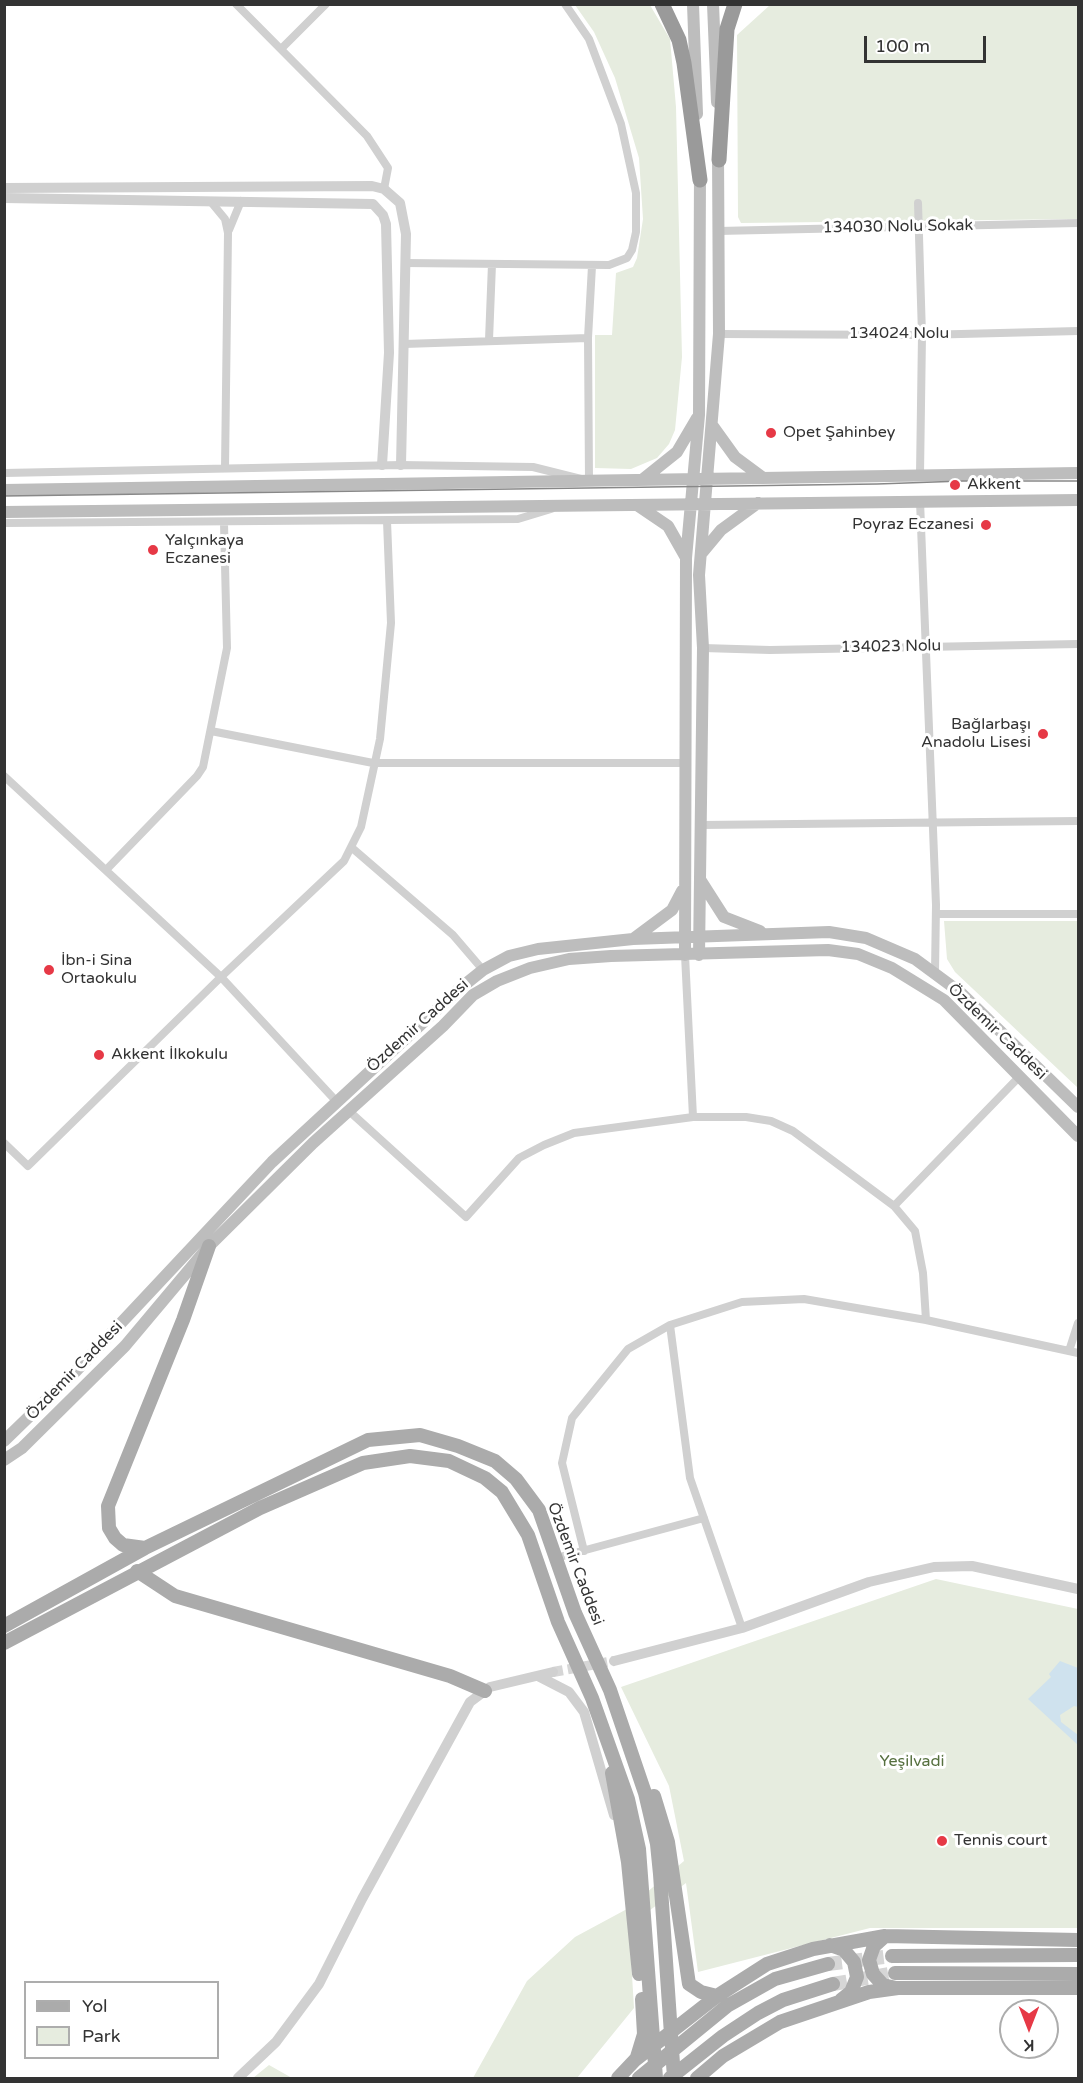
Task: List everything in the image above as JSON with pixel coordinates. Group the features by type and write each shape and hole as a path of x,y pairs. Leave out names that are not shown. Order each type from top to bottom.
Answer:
{"highway":[{"path":"662,4 668,13 681,51 700,180"},
{"path":"719,160 727,29 735,4"}],"main road":[{"path":"685,955 686,558 689,503 699,415 700,180 693,4"},
{"path":"699,955 703,648 700,555 719,334 719,160 713,4"},
{"path":"642,480 677,452 699,415"},
{"path":"712,425 735,457 763,477"},
{"path":"4,490 1078,473"},
{"path":"4,512 633,503 1078,500"},
{"path":"700,555 721,530 758,502"},
{"path":"633,503 655,515 668,526 686,558"},
{"path":"700,881 724,917 767,933"},
{"path":"633,939 672,910 684,887"},
{"name":"Özdemir Caddesi","path":"4,1442 76,1371 272,1162 483,970 509,956 538,949 633,939 829,932 866,938 899,950 935,972 961,993 1078,1106"},
{"name":"Özdemir Caddesi","path":"4,1460 22,1448 125,1346 209,1246 268,1186 443,1026 473,995 497,981 531,968 569,959 828,950 858,954 892,968 944,1000 1078,1136"},
{"path":"146,1548 123,1545 115,1538 109,1528 108,1506 183,1320 209,1246"},
{"name":"Özdemir Caddesi","path":"4,1626 146,1548 368,1440 420,1436 458,1446 495,1461 516,1479 539,1510 575,1613 620,1718 645,1793 657,1844 666,1952 672,2079"},
{"name":"Özdemir Caddesi","path":"4,1642 260,1508 363,1462 410,1456 449,1461 485,1478 502,1492 528,1535 558,1622 606,1733 628,1798 639,1850 656,2079"},
{"path":"137,1571 175,1596 450,1676 485,1691"},
{"path":"620,1718 642,1757 668,1842 689,1984 701,1992 717,1996"},
{"path":"606,1733 628,1862 644,2034 642,2046 635,2060"},
{"path":"618,2079 635,2060 717,1996 767,1964 830,1945 885,1936 1078,1940"},
{"path":"885,1936 874,1946 869,1960 873,1974 883,1985 898,1988"},
{"path":"830,1945 844,1950 854,1962 857,1977 851,1992 839,2002"},
{"path":"892,1956 1078,1955"},
{"path":"639,2079 727,2006 775,1979 828,1964"},
{"path":"895,1973 1078,1974"},
{"path":"672,2079 723,2036 758,2013 783,2000 833,1983"},
{"path":"697,2079 723,2056 780,2022 869,1992 898,1988 1078,1988"}],"street":[{"path":"237,4 367,136 388,168 384,189"},
{"path":"281,49 326,4"},
{"path":"405,263 592,266 618,262 627,258 632,250 636,232 636,193 621,124 589,39 565,4"},
{"path":"4,188 372,186 384,189 400,203 404,215 401,465"},
{"path":"4,198 212,202 361,201 373,204 383,215 386,224 389,352 382,465"},
{"path":"228,233 241,201"},
{"path":"212,202 225,219 228,233 225,468"},
{"path":"918,203 922,335 920,474"},
{"name":"134030 Nolu Sokak","path":"718,231 1078,223"},
{"path":"489,340 492,264"},
{"path":"4,472 382,465 533,467 589,481 588,338 592,266"},
{"name":"134024 Nolu","path":"719,334 922,335 1078,331"},
{"path":"404,344 588,338"},
{"path":"383,449 401,450"},
{"path":"920,501 924,647 934,823 935,972"},
{"path":"4,532 9,523 518,519 567,504"},
{"path":"4,1143 28,1166 221,977 344,861 361,826 373,763 380,740 391,623 387,521"},
{"path":"106,870 197,777 203,767 227,648 224,523"},
{"name":"134023 Nolu","path":"703,648 770,650 1078,644"},
{"path":"211,731 373,763 685,763"},
{"path":"4,776 221,977 336,1102"},
{"path":"701,825 1078,822"},
{"path":"351,847 453,935 483,970"},
{"path":"936,914 1078,914"},
{"path":"685,955 693,1118"},
{"path":"894,1206 1020,1076"},
{"path":"349,1111 466,1217 519,1158 574,1133 693,1118 747,1117 771,1121 793,1131 894,1206 915,1231 923,1273 926,1320"},
{"path":"584,1551 562,1463 573,1418 628,1349 670,1325 742,1302 804,1299 926,1320 1078,1353"},
{"path":"1068,1351 1078,1323"},
{"path":"670,1325 690,1478 742,1628"},
{"path":"556,1558 704,1518"},
{"path":"614,1661 742,1628 869,1582 934,1567 972,1566 1078,1588"},
{"path":"238,2079 276,2043 319,1984 470,1702 485,1691 553,1672"},
{"path":"538,1676 569,1692 584,1712 628,1862"}],"green space":[{"path":"575,5 650,5 670,39 676,107 682,357 675,430 669,444 657,458 631,469 595,468 595,335 612,335 616,273 633,267 637,258 643,219 639,158 615,78 594,32"},
{"path":"770,5 1078,5 1078,219 741,223 738,217 737,35"},
{"path":"944,921 1078,921 1078,1088 955,972 947,959"},
{"name":"Yeşilvadi","path":"936,1579 1078,1609 1078,1928 870,1928 698,1972 686,1883 629,1926 634,2008 577,2078 473,2078 527,1981 575,1937 627,1909 684,1861 669,1786 621,1687"},
{"path":"269,2065 292,2078 253,2078"}],"water":[{"path":"1060,1661 1078,1668 1078,1707 1074,1706 1060,1715 1061,1722 1078,1735 1078,1745 1028,1699 1051,1677 1049,1674"}],"tunnel":[{"path":"553,1672 614,1661"},
{"path":"828,1964 892,1956"},
{"path":"833,1984 895,1973"}],"tram line":[{"path":"4,496 1078,481"}],"place":[{"name":"Opet Şahinbey","path":"771,433"},
{"name":"Akkent","path":"955,485"},
{"name":"Poyraz Eczanesi","path":"986,525"},
{"name":"Yalçınkaya Eczanesi","path":"153,550"},
{"name":"Bağlarbaşı Anadolu Lisesi","path":"1043,734"},
{"name":"İbn-i Sina Ortaokulu","path":"49,970"},
{"name":"Akkent İlkokulu","path":"99,1055"},
{"name":"Tennis court","path":"942,1841"}]}
